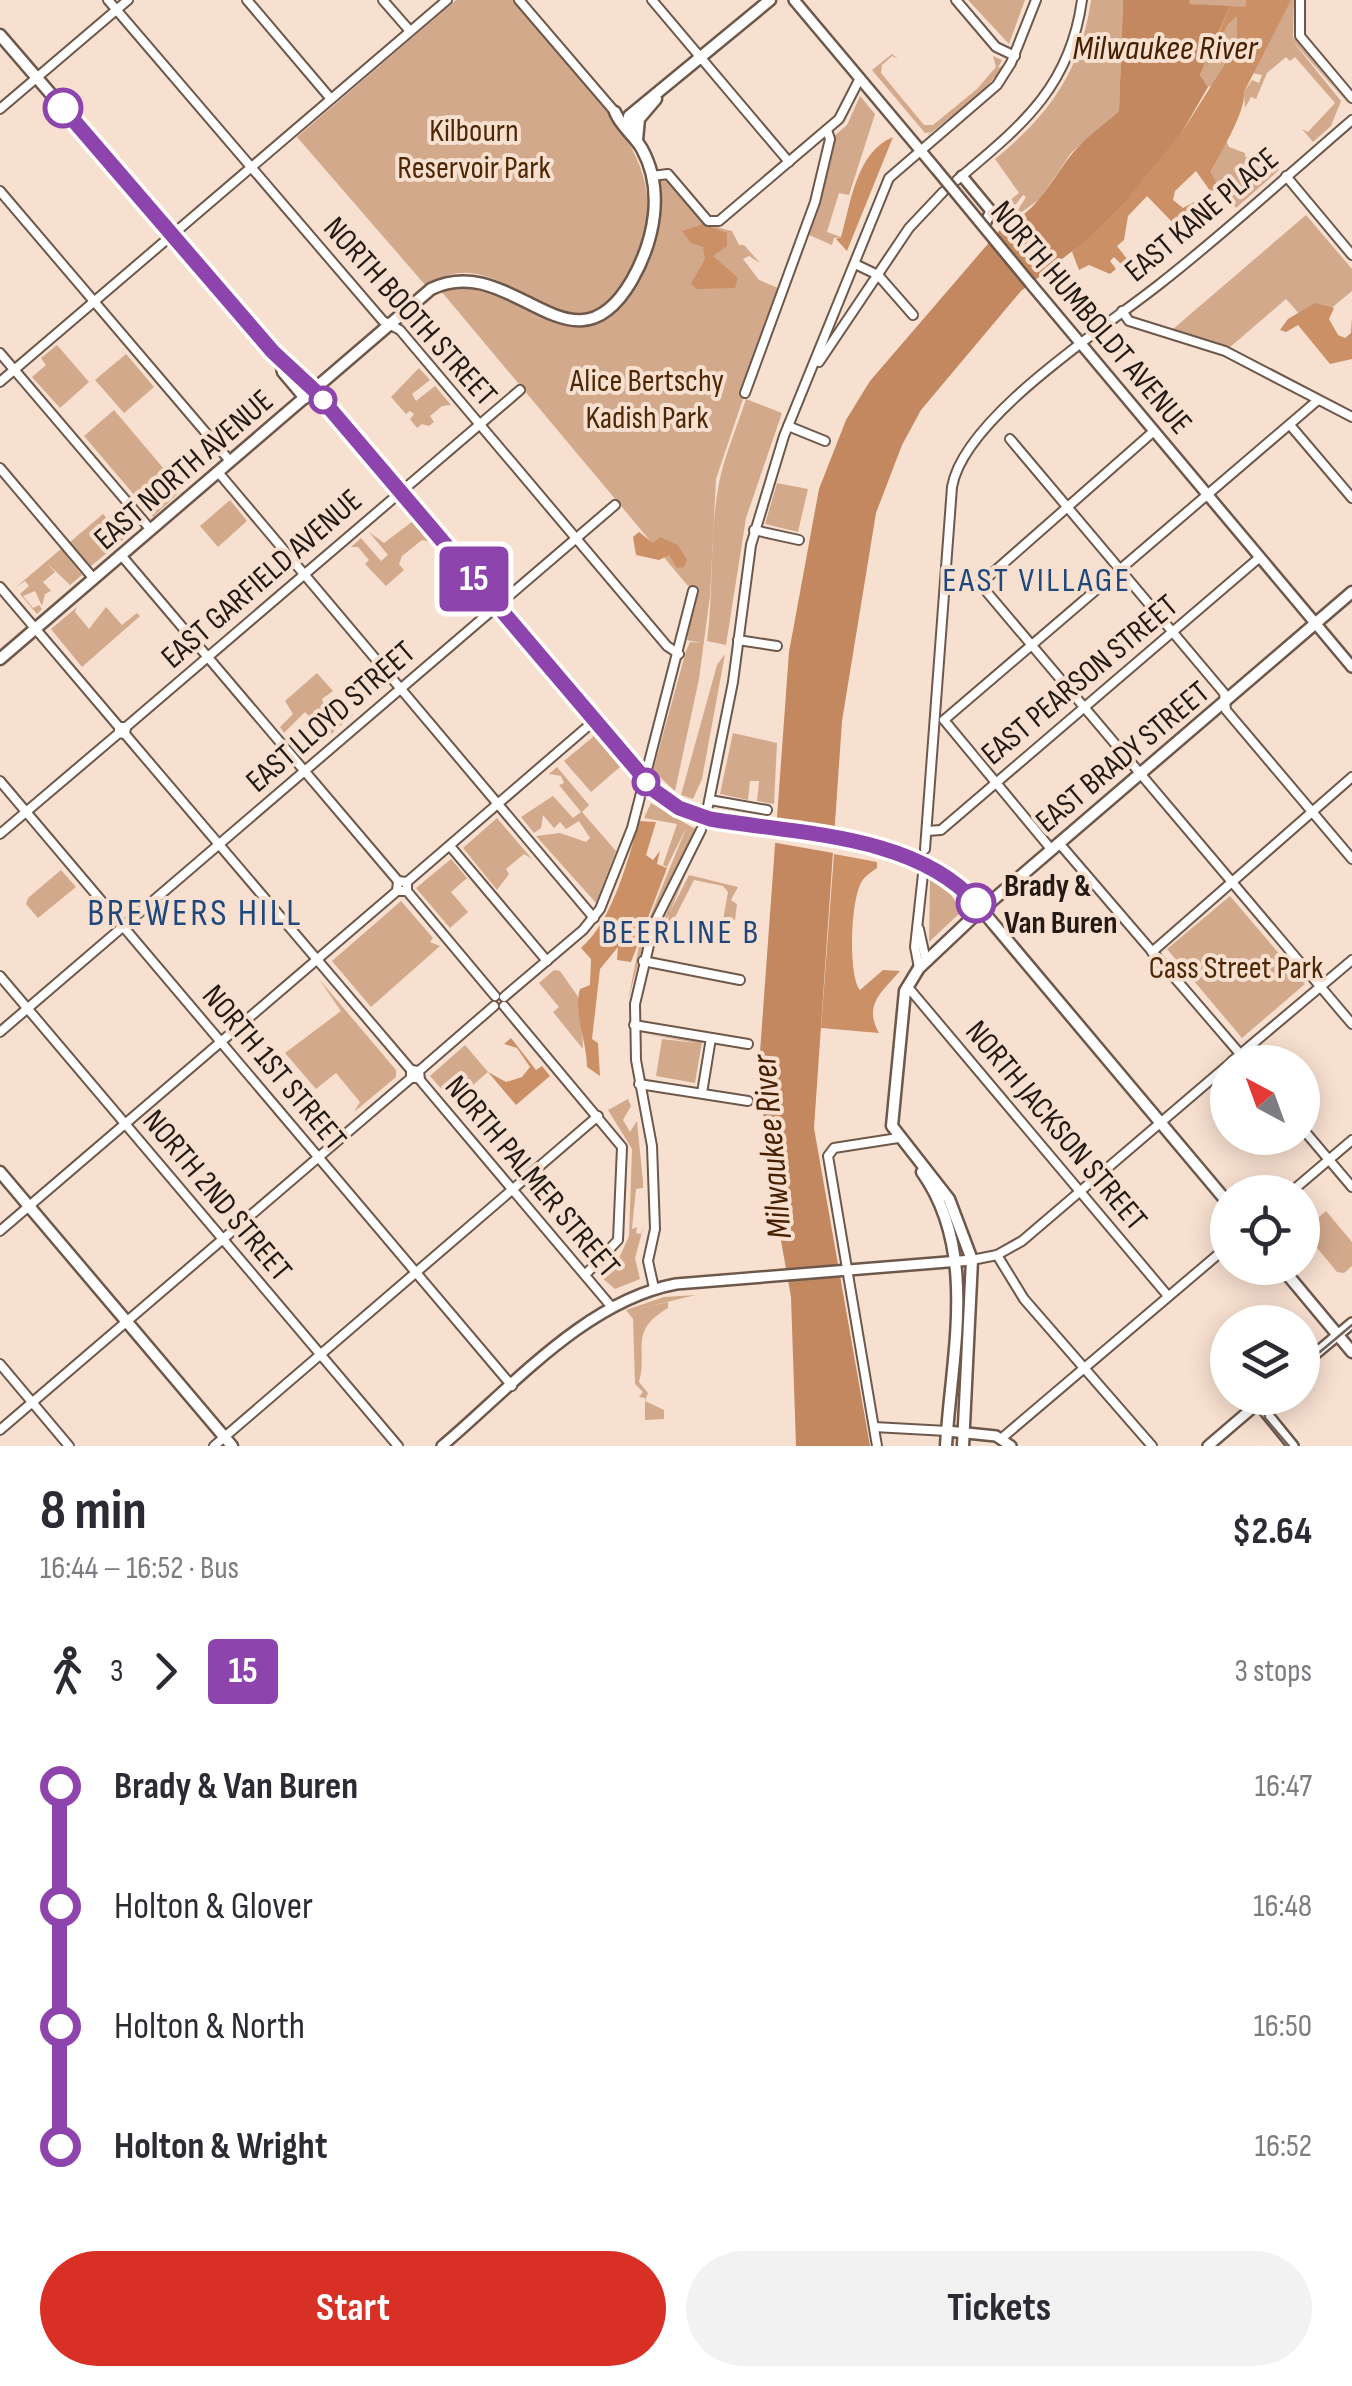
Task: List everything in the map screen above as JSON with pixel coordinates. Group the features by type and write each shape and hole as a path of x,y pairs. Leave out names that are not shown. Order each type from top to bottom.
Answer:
{"main road":[{"path":"616,112 629,116 770,0"},
{"path":"0,35 280,360 314,390 645,781"},
{"path":"634,138 638,119 659,94"},
{"path":"616,112 634,138"},
{"name":"EAST NORTH AVENUE","path":"0,659 431,289 466,280 510,292 563,320 582,322 603,315 622,296 645,252 655,208 652,176 634,138 629,116"},
{"path":"280,360 283,372 305,398"},
{"name":"EAST BRADY STREET","path":"907,986 922,964 981,909 1352,592"},
{"path":"981,909 1210,1182"},
{"path":"907,986 900,1010 891,1117 898,1138 949,1199 972,1260 963,1446"},
{"path":"918,1162 944,1214 956,1262 946,1446"},
{"path":"0,1172 228,1441"},
{"path":"1296,1285 1352,1352"}],"street":[{"name":"NORTH BOOTH STREET","path":"108,0 480,424 667,646 679,654"},
{"path":"0,110 128,0"},
{"path":"247,0 331,98"},
{"path":"383,0 410,31"},
{"path":"0,382 447,0"},
{"path":"519,0 616,112"},
{"path":"652,0 789,162"},
{"name":"NORTH HUMBOLDT AVENUE","path":"794,0 1352,666"},
{"path":"956,0 996,48 1014,56"},
{"path":"768,810 709,803 754,530 788,426 890,178 991,91 1014,56 1036,0"},
{"path":"984,226 992,217 989,208 959,178 1026,122 1044,101 1076,32 1082,0"},
{"path":"1300,0 1300,36 1352,98"},
{"path":"652,176 667,173 708,221 719,221 840,119 860,78"},
{"name":"EAST KANE PLACE","path":"925,849 940,719 957,466 969,446 1078,340 1159,285 1352,120"},
{"path":"745,393 816,202 830,139 826,130"},
{"path":"1286,176 1352,255"},
{"path":"0,191 230,461"},
{"path":"811,374 915,220 943,192"},
{"path":"854,264 878,274 914,315"},
{"path":"1122,311 1129,321 1220,350 1352,417"},
{"path":"0,352 151,530"},
{"name":"EAST GARFIELD AVENUE","path":"0,834 520,390"},
{"path":"1231,1045 940,719 1318,400"},
{"path":"1290,425 1352,498"},
{"path":"788,426 826,441"},
{"path":"1154,431 980,582 1352,1024"},
{"path":"1010,439 1224,693 1226,710 1352,859"},
{"path":"0,468 94,579"},
{"path":"218,472 594,918"},
{"name":"EAST LLOYD STREET","path":"0,1032 616,504"},
{"path":"754,530 799,540"},
{"path":"121,556 622,1147 619,1236 613,1251 585,1276"},
{"name":"EAST PEARSON STREET","path":"926,831 941,830 1260,557"},
{"name":"NORTH PALMER STREET","path":"0,587 610,1306"},
{"path":"0,1430 594,918 629,839 693,591"},
{"path":"738,640 777,646"},
{"path":"0,1231 594,721"},
{"path":"1152,952 1352,777"},
{"name":"NORTH 1ST STREET","path":"0,781 512,1386"},
{"path":"654,1288 648,1265 654,1229 652,1146 639,1084 634,1025 642,961 654,924 701,830"},
{"path":"450,846 547,961"},
{"path":"922,964 916,947 924,874"},
{"path":"1252,1045 1352,960"},
{"path":"642,961 740,980"},
{"name":"NORTH 2ND STREET","path":"0,976 398,1446"},
{"name":"NORTH JACKSON STREET","path":"907,986 1168,1296"},
{"path":"634,1025 748,1044"},
{"path":"702,1093 711,1038"},
{"path":"442,1446 610,1306 654,1288 956,1262 997,1255 1022,1240 1210,1080"},
{"path":"639,1084 748,1101"},
{"path":"214,1446 228,1441 320,1354 598,1116"},
{"path":"878,1446 844,1272 828,1156 834,1148 898,1138"},
{"path":"1311,1175 1352,1140"},
{"path":"1320,1149 1352,1187"},
{"path":"997,1255 1007,1278 1152,1446"},
{"path":"874,1427 964,1432 1007,1442 1085,1368 1210,1261"},
{"path":"1320,1350 1352,1323"},
{"path":"0,1364 69,1446"},
{"path":"1208,1446 1244,1415"},
{"path":"1271,1415 1293,1446"}],"green space":[{"name":"Kilbourn Reservoir Park","path":"456,0 513,0 618,126 642,172 647,221 640,248 611,298 592,314 557,312 486,276 447,275 426,286 297,137"},
{"path":"968,0 1025,0 1009,44"},
{"path":"1091,0 1123,0 1119,111 1071,153 1040,199 1012,219 1026,197 1023,195 1006,217 999,209 1019,193 995,159 1031,126 1060,90 1079,49"},
{"path":"1189,0 1294,0 1293,37 1352,108 1291,39 1341,101 1331,126 1313,142 1302,129 1308,132 1335,103 1295,57 1290,61 1286,57 1267,73 1256,99 1251,97 1245,108 1244,92 1252,80 1259,83 1262,75 1253,73 1208,87 1200,75 1230,7 1189,4"},
{"path":"892,54 898,59 892,56 882,65 881,73 924,125 933,125 977,89 996,67 993,56 1002,60 998,68 1006,64 982,92 927,136 930,132 925,133 872,70"},
{"path":"860,96 875,114 849,195 839,193 827,232 841,237 834,238 832,245 807,234 834,136 847,125"},
{"path":"1225,138 1229,147 1245,153 1245,157 1265,154 1279,170 1236,208 1210,176"},
{"name":"Alice Bertschy Kadish Park","path":"664,177 702,218 732,231 739,245 744,245 760,263 749,256 743,259 759,280 778,288 810,207 740,393 744,396 716,479 710,596 699,679 675,791 653,771 686,651 690,642 701,643 687,640 697,589 688,586 441,291 470,289 569,326 592,326 615,313 643,272 656,234 660,181"},
{"path":"1306,215 1352,269 1352,291 1310,326 1286,299 1229,348 1173,329"},
{"path":"57,345 89,382 60,408 32,377 46,365 41,358"},
{"path":"126,354 154,387 124,413 95,380"},
{"path":"419,368 430,380 412,394 416,401 435,386 451,405 442,406 430,416 434,422 429,426 422,424 417,428 410,419 414,414 406,414 391,397"},
{"path":"746,399 782,413 746,518 726,645 707,641 714,522 722,472"},
{"path":"114,410 181,489 172,498 182,490 153,517 84,436"},
{"path":"777,483 808,489 798,532 765,524"},
{"path":"230,500 247,521 218,547 200,526"},
{"path":"103,514 125,538 91,566 70,542"},
{"path":"413,521 430,542 422,540 402,556 399,564 404,570 386,586 365,564 369,560 358,547 351,547 361,538 381,561 388,555 369,532 384,543"},
{"path":"61,549 82,575 70,585 47,563 55,572 43,582 51,591 45,594 42,606 35,591 23,596 33,608 39,605 42,609 37,614 20,594 29,586 25,581 15,588"},
{"path":"77,607 75,612 89,629 106,607 122,625 137,613 140,616 82,667 51,629"},
{"path":"725,654 702,779 693,799 681,795 717,665"},
{"path":"317,673 333,691 322,699 324,705 337,696 353,715 323,741 324,734 316,725 309,730 304,724 311,718 305,712 284,733 280,727 293,714 285,701"},
{"path":"733,733 777,743 774,804 757,801 759,781 750,781 748,800 720,794"},
{"path":"594,736 620,767 591,792 564,761"},
{"path":"557,767 589,805 582,812 616,851 596,903 536,836 560,833 586,842 590,838 579,821 566,829 560,822 554,828 543,815 541,828 534,833 521,817 553,796 573,818 581,812 559,785 564,783 561,776 549,774"},
{"path":"651,803 695,829 651,917 628,1000 640,941 687,826 667,867 663,865 677,824 644,818"},
{"path":"497,818 532,859 524,854 506,869 509,874 497,890 463,848"},
{"path":"451,859 467,878 451,892 468,912 450,928 416,888"},
{"path":"61,870 76,887 38,918 26,904 28,898"},
{"path":"686,873 670,912 689,875 738,887 731,900 737,904 735,920 723,920 728,892 723,886 694,880 664,939 668,942 662,942 669,915 655,938"},
{"path":"930,879 951,895 962,911 929,942"},
{"name":"Cass Street Park","path":"1230,896 1305,984 1242,1038 1167,949"},
{"path":"401,901 433,938 430,942 440,946 371,1007 332,961"},
{"path":"554,970 560,971 581,1001 583,1049 553,1012 559,1007 539,983"},
{"path":"319,979 396,1070 396,1077 354,1112 360,1102 336,1073 316,1089 285,1053 341,1011"},
{"path":"644,1034 702,1042 695,1083 656,1076 662,1039 697,1043"},
{"path":"465,1045 488,1072 453,1102 430,1076"},
{"path":"628,1099 631,1106 623,1120 630,1132 637,1121 643,1182 643,1188 636,1189 632,1229 637,1227 636,1233 641,1234 644,1225 635,1258 640,1279 615,1289 600,1276 620,1256 629,1236 632,1149 608,1110"},
{"path":"1326,1211 1352,1242 1352,1266 1344,1273 1337,1272 1320,1252 1320,1216"},
{"path":"696,1295 637,1309 668,1302 668,1308 655,1317 643,1334 639,1382 648,1393 645,1401 639,1397 643,1392 635,1384 633,1319 626,1310 664,1297"},
{"path":"645,1401 664,1410 664,1419 645,1420"}],"shaded area":[{"path":"1246,0 1291,0 1244,92 1237,121 1211,172 1218,187 1211,192 1196,171 1175,191 1173,200 1183,208 1194,202 1198,210 1188,213 1182,225 1174,224 1147,196 1128,216 1124,240 1117,246 1131,264 1129,272 1114,257 1110,261 1116,269 1110,274 1089,265 1079,270 1072,252 1182,132 1237,45 1237,16 1228,24 1204,70 1230,6 1246,7"},
{"path":"893,137 847,251 836,239 841,237 857,180 871,154"},
{"path":"703,224 727,233 727,246 713,256 738,278 735,288 697,289 691,284 705,259 703,247 691,243 682,231"},
{"path":"1315,303 1334,308 1329,319 1338,335 1345,338 1351,333 1352,317 1352,359 1330,364 1298,325 1286,332 1280,330 1288,319"},
{"path":"639,532 653,543 660,537 678,545 687,560 684,567 677,568 669,555 659,560 636,555 633,537"},
{"path":"639,821 656,822 646,855 653,860 660,851 657,864 667,868 631,962 617,960 618,947 600,969 592,1039 598,1043 600,1076 587,1067 579,1017 578,998 580,989 590,985 591,959 581,948 610,906"},
{"path":"834,854 877,862 877,868 863,880 857,894 852,939 860,990 883,970 900,971 881,992 874,1007 879,1033 821,1028"},
{"path":"511,1038 536,1070 542,1066 550,1076 516,1105 488,1072 506,1082 522,1077 530,1067 517,1048 504,1044"}],"water":[{"name":"Milwaukee River","path":"1123,0 1189,0 1190,4 1230,6 1200,75 1208,87 1182,132 1122,205 1084,242 1021,291 921,410 902,445 876,513 842,721 814,1128 870,1446 796,1446 791,1297 768,1167 759,1066 789,652 819,489 846,420 870,381 1005,224 1025,213 1073,153 1119,111"}],"pier":[{"path":"772,818 842,829 839,854 771,842"}],"tunnel":[{"path":"701,830 708,806"},
{"path":"923,874 925,849"}],"tram line":[{"path":"1320,1352 1352,1325"},
{"path":"1265,1415 1289,1446"}],"bus line":[{"name":"15","path":"63,108 273,352 314,390 655,791 679,808 710,819 908,854 946,874 976,903"}],"place":[{"name":"Brady & Van Buren","path":"976,903"}],"district":[{"name":"EAST VILLAGE","path":"1037,579"},
{"name":"BREWERS HILL","path":"195,912"},
{"name":"BEERLINE B","path":"681,931"}]}
